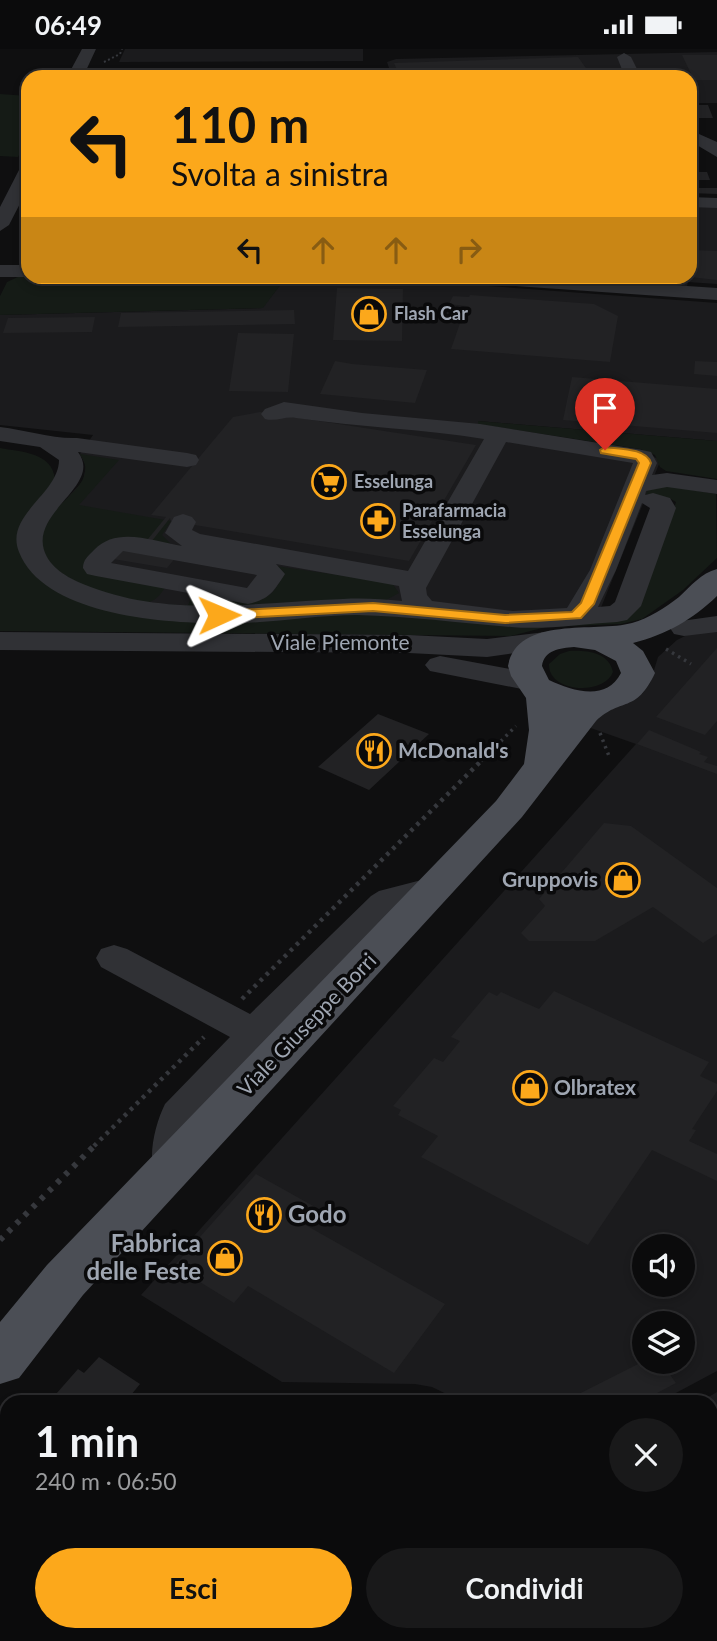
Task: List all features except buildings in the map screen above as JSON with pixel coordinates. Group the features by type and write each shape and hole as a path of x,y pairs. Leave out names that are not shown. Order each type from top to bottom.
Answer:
{"main road":[{"path":"584,619 626,636 656,627 692,602 717,578"},
{"name":"Viale Giuseppe Borri","path":"0,1361 65,1280 509,809 541,762 572,724 598,717 635,683 638,673 655,649 675,639 717,596"},
{"path":"554,640 584,619"},
{"path":"584,619 604,642 628,654 638,673"},
{"name":"Viale Giuseppe Borri","path":"541,762 548,720 535,685 526,672 525,662 530,653 554,640"},
{"name":"Viale Giuseppe Borri","path":"535,685 598,717"},
{"name":"Viale Giuseppe Borri","path":"0,1337 65,1280"}],"street":[{"path":"78,70 89,49"},
{"path":"624,57 630,70"},
{"path":"0,225 21,184"},
{"path":"697,202 717,203"},
{"path":"0,271 21,271"},
{"path":"610,284 717,293"},
{"path":"272,414 284,409 362,421 499,434 636,455 645,459 644,484 584,619"},
{"path":"437,612 420,606 411,594 414,584 499,434"},
{"path":"0,435 41,440 58,446 66,451 72,463 72,471 37,515 31,527 30,549 39,567 57,581 82,594 111,603 163,612 248,615 373,607 513,619 584,619 631,597 663,508 644,484"},
{"path":"0,443 36,448 55,454 66,466 66,480"},
{"path":"58,446 77,445 187,460"},
{"path":"644,484 679,481 717,487"},
{"path":"183,522 178,533 192,541 414,584"},
{"path":"121,543 261,568 272,573 253,596 183,586 102,570 95,565 112,546 121,543"},
{"path":"373,607 398,600 414,584"},
{"path":"163,612 183,586"},
{"path":"675,639 717,624"},
{"name":"Viale Piemonte","path":"0,641 409,643 487,648 554,640"},
{"name":"Viale Piemonte","path":"0,659 406,662 483,671 535,685"},
{"path":"114,958 234,1022 257,1029 266,1024 387,901 437,888"},
{"path":"171,1168 179,1115 245,1045 249,1035 234,1022"}],"path":[{"path":"111,57 120,54 122,49"},
{"path":"675,639 691,664"},
{"path":"598,717 609,755"},
{"path":"0,1240 234,1022 522,721"}],"shaded area":[{"path":"125,49 363,49 363,61 119,62"},
{"path":"717,52 717,103 697,103 697,70 390,70 387,62 396,59"},
{"path":"0,94 21,96 21,151 18,157 0,156"},
{"path":"697,204 717,205 717,284 697,283"},
{"path":"21,275 21,284 281,284 263,308 0,315 0,296 7,282"},
{"path":"281,284 489,286 717,303 717,441 478,421 504,429 640,449 658,459 659,464 600,610 513,615 199,608 140,602 56,510 83,481 86,466 80,454 93,435 0,425 0,315 262,308"},
{"path":"653,284 688,284 687,286"},
{"path":"478,421 717,441 717,479 666,471 660,467 655,455 640,449 478,424"},
{"path":"0,448 35,455 49,464 53,471 55,480 18,543 26,564 40,580 79,601 601,622 660,551 676,502 646,494 648,490 668,486 716,494 717,558 683,590 642,619 621,624 546,627 511,636 0,631"},
{"path":"80,454 119,460 79,505 171,521 162,535 171,544 86,564 165,588 152,601 127,601 98,592 71,579 53,566 46,556 40,537 54,511 84,477 84,462"},
{"path":"276,566 392,583 399,593 386,600 262,608 188,605 192,596 198,594 236,601 261,599 278,585 282,571"},
{"path":"717,629 717,1371 672,1395 449,1395 432,1387 415,1384 282,1382 141,1295 636,744 585,726 594,718 642,694 650,683 658,657 677,640 689,634"},
{"path":"569,651 602,656 611,665 613,672 608,680 589,688 566,686 551,674 549,664 560,654"}],"place":[{"name":"Flash Car","path":"369,314"},
{"name":"Esselunga","path":"329,482"},
{"name":"Parafarmacia Esselunga","path":"378,521"},
{"name":"McDonald's","path":"374,751"},
{"name":"Gruppovis","path":"623,880"},
{"name":"Olbratex","path":"530,1088"},
{"name":"Godo","path":"264,1215"},
{"name":"Fabbrica delle Feste","path":"225,1258"}],"route":[{"path":"219,615 373,607 505,619 576,615 584,610 587,604 645,463 645,459 639,456 605,450"}]}
